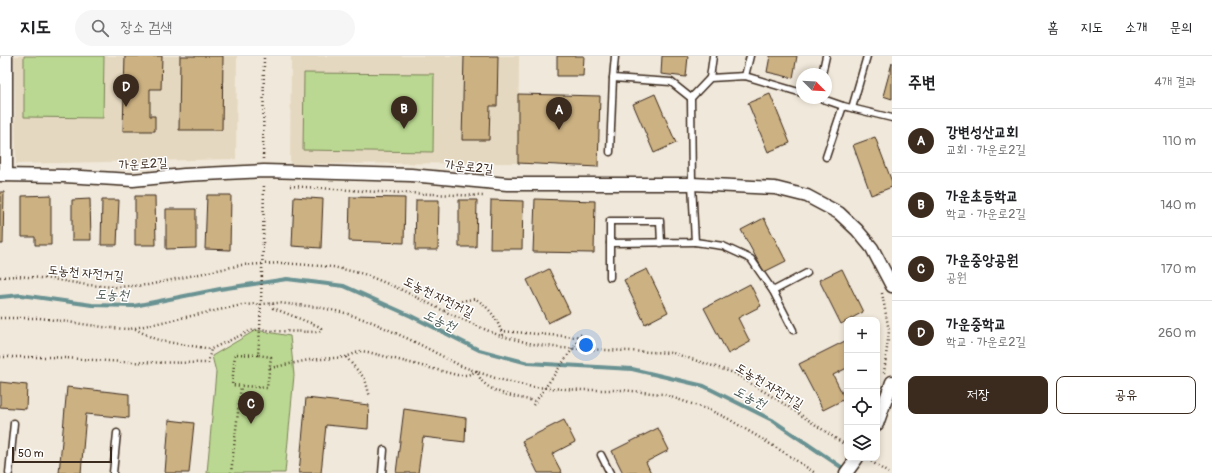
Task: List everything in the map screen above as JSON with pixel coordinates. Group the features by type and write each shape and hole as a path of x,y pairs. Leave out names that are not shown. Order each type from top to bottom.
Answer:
{"street":[{"path":"3,175 6,56"},
{"name":"가운로2길","path":"3,175 64,176 133,180 184,175 264,171 411,175 507,184 692,184 775,188 807,196 839,213 857,230 872,248 886,288"},
{"path":"880,412 888,379"},
{"path":"846,473 855,461"}],"lane":[{"path":"610,152 615,56"},
{"path":"695,242 692,184 691,98 710,78 713,56"},
{"path":"745,76 750,56"},
{"path":"823,68 826,56"},
{"path":"852,108 867,56"},
{"path":"710,78 745,76 796,91"},
{"path":"613,78 671,82 691,98"},
{"path":"832,102 892,118"},
{"path":"826,157 843,106"},
{"path":"610,277 610,221 660,221 661,243"},
{"path":"610,243 695,242 724,246 751,259 773,291 793,330"},
{"path":"773,291 807,272"},
{"path":"10,473 14,423"},
{"path":"113,473 117,433"},
{"path":"382,473 384,450"},
{"path":"601,455 610,473"}],"path":[{"path":"264,56 264,159"},
{"path":"258,355 264,182 271,184"},
{"path":"287,185 379,192 485,196"},
{"name":"도농천 자전거길","path":"0,277 17,276 52,279 87,285 116,287 148,285 241,265 283,263 333,267 364,274 502,336 534,344 561,348 673,352 734,373 786,405 844,444"},
{"path":"886,288 889,331 885,369 888,379"},
{"path":"444,311 453,304 464,300 476,299 491,311 502,336"},
{"path":"134,328 167,342 211,349 250,331 260,329 278,331 321,331 321,328 318,326 273,308 273,303"},
{"path":"0,318 40,318 110,328 134,328 242,306 273,303 318,307 365,319 417,343 461,366 498,379 532,387 582,390 622,390 662,394 707,409 726,418 785,453 815,473"},
{"path":"501,331 575,336 583,334 533,405"},
{"path":"0,357 51,356 123,362 208,363 211,349"},
{"path":"270,368 309,360 346,357 361,351 457,375 468,375 477,371"},
{"path":"235,354 258,355 271,357 267,388 232,385 235,354"},
{"path":"346,357 365,379 370,397"},
{"path":"477,371 481,381 490,388 515,397 535,401"},
{"path":"231,473 241,386"},
{"path":"870,461 888,473"}],"shaded area":[{"path":"14,56 237,56 236,159 16,164"},
{"path":"291,56 519,56 518,163 290,164"}],"green space":[{"path":"24,56 104,56 103,118 24,117"},
{"path":"304,73 434,74 433,152 303,150"},
{"path":"256,330 290,336 294,375 285,473 207,473 216,372 212,356"}],"building":[{"path":"125,56 162,56 161,89 150,89 150,116 155,116 155,131 123,131"},
{"path":"180,56 223,56 222,130 179,130"},
{"path":"464,56 498,56 497,106 490,106 489,140 462,140"},
{"path":"557,56 584,56 583,76 557,76"},
{"path":"662,56 688,56 686,77 661,74"},
{"path":"770,56 797,56 793,78 767,72"},
{"path":"892,63 892,99 883,96"},
{"path":"518,94 600,96 598,167 518,163"},
{"path":"655,94 676,143 654,153 633,104"},
{"path":"770,94 790,143 768,152 748,103"},
{"path":"875,137 892,182 892,187 871,195 853,145"},
{"path":"0,192 4,192 3,244 0,244"},
{"path":"51,195 51,245 35,245 35,237 22,237 22,196"},
{"path":"207,195 231,195 230,250 205,249"},
{"path":"135,196 155,196 156,245 135,245"},
{"path":"294,197 323,199 321,248 292,246"},
{"path":"350,197 405,198 404,243 349,241"},
{"path":"90,199 91,240 72,240 72,200"},
{"path":"535,199 595,201 594,253 533,252"},
{"path":"102,200 119,200 117,245 101,245"},
{"path":"416,200 439,200 438,250 415,250"},
{"path":"459,200 477,200 476,247 459,247"},
{"path":"491,200 523,201 522,249 490,249"},
{"path":"166,209 196,209 196,248 166,249"},
{"path":"764,218 786,261 764,272 741,230"},
{"path":"549,269 570,312 548,323 527,280"},
{"path":"647,269 668,312 645,324 624,280"},
{"path":"842,269 863,312 854,317 844,317 844,322 841,324 819,280"},
{"path":"750,284 761,306 738,318 750,342 728,354 704,308"},
{"path":"844,342 844,370 833,375 844,400 823,410 799,364"},
{"path":"0,382 27,385 26,409 0,407"},
{"path":"67,387 129,394 129,418 86,414 81,473 59,473"},
{"path":"306,398 369,405 368,429 326,425 321,473 299,473"},
{"path":"404,409 466,418 465,442 423,437 418,473 396,473"},
{"path":"169,420 194,423 189,473 165,473"},
{"path":"564,420 575,442 552,454 562,473 538,473 522,441"},
{"path":"658,428 669,450 646,462 651,473 623,473 612,451"}],"waterway":[{"name":"도농천","path":"0,297 21,295 92,305 134,306 220,289 287,279 344,286 411,316 479,350 528,363 632,369 704,386 772,420 847,471"}],"place":[{"name":"가운중학교","path":"126,107"},
{"name":"가운초등학교","path":"404,129"},
{"name":"강변성산교회","path":"559,130"},
{"name":"가운중앙공원","path":"251,424"}]}
